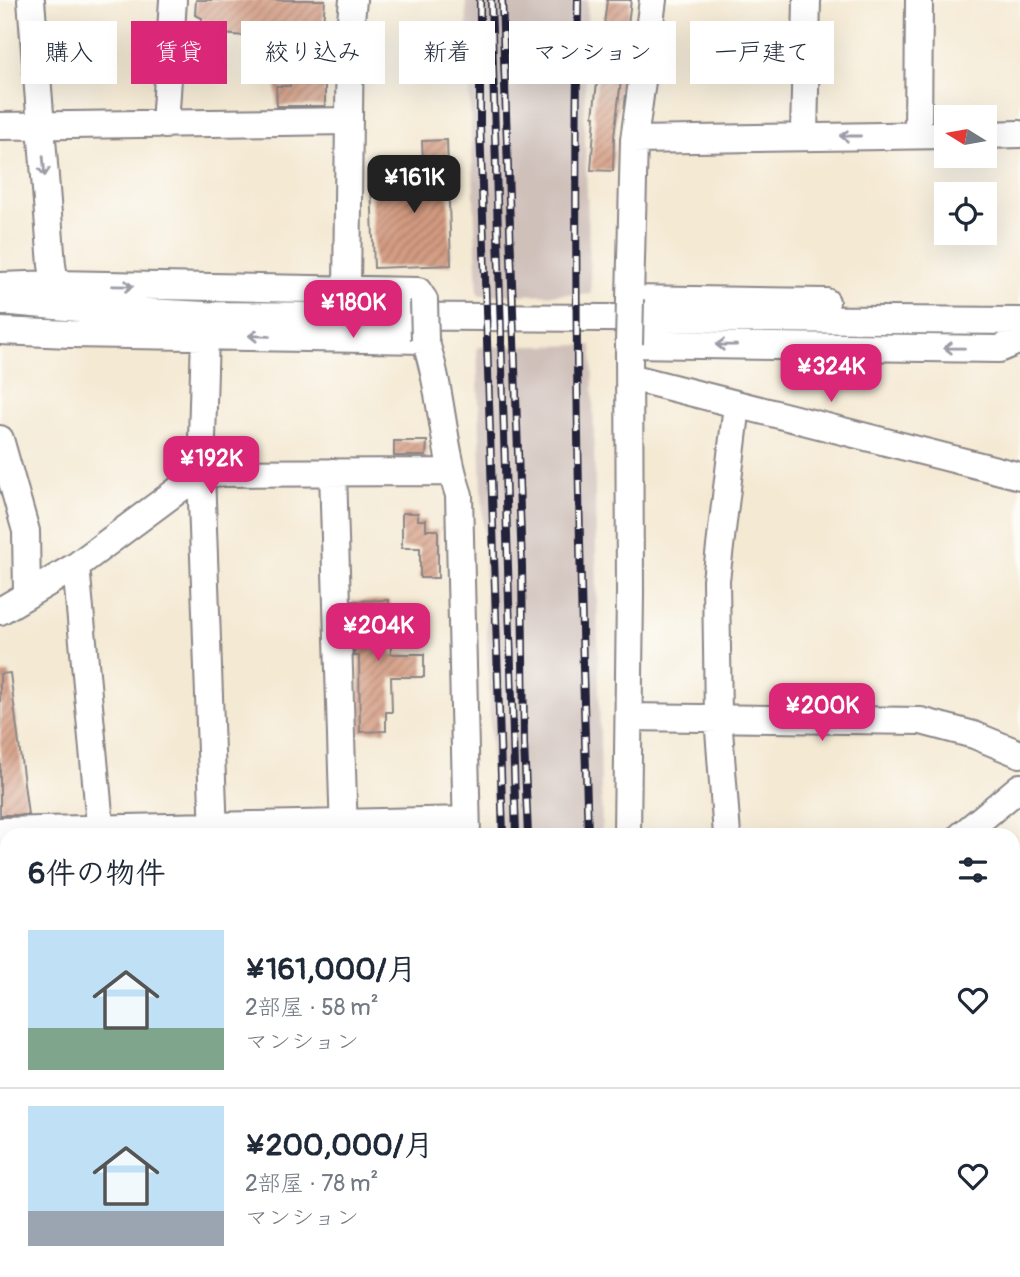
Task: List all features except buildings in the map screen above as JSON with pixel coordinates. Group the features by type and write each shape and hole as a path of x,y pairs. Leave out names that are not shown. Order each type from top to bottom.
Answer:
{"street":[{"path":"31,0 55,284 58,291 89,309"},
{"path":"165,125 173,0"},
{"path":"347,289 350,30 353,0"},
{"path":"627,828 629,344 634,139 653,0"},
{"path":"804,136 807,0"},
{"path":"918,135 919,0"},
{"path":"0,125 349,121"},
{"path":"998,135 1020,134"},
{"path":"634,139 934,135"},
{"path":"0,286 55,284 418,291 424,300 425,340 458,495 467,827 406,828"},
{"path":"630,299 1020,305"},
{"path":"0,301 206,315 1020,321"},
{"path":"0,321 89,309"},
{"path":"0,331 425,340"},
{"path":"205,335 201,473 214,828"},
{"path":"629,344 999,349 1020,340"},
{"path":"630,377 1020,476"},
{"path":"726,828 718,717 716,580 737,405"},
{"path":"0,439 26,531 27,595"},
{"path":"333,472 344,828"},
{"path":"0,611 76,566 201,473 451,472"},
{"path":"76,566 100,828"},
{"path":"629,717 921,721 974,735 1020,754"},
{"path":"970,828 1020,787"}],"shaded area":[{"path":"466,0 588,0 587,21 509,21 509,84 585,84 591,294 478,295 469,84 495,84 495,21 467,21"},
{"path":"592,345 602,828 494,828 477,347"}],"railway":[{"path":"480,0 480,124 503,828"},
{"path":"491,0 516,828"},
{"path":"502,0 522,566 528,828"},
{"path":"578,0 578,418 588,828"}]}
